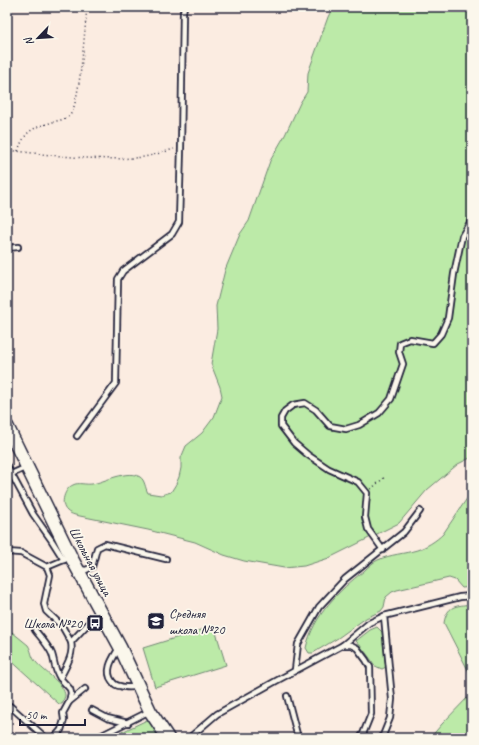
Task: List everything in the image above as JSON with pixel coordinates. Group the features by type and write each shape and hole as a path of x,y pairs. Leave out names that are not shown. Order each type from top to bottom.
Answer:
{"main road":[{"name":"Школьная улица","path":"7,426 27,467 67,558 77,569 101,611 120,647 150,711 168,738"}],"lane":[{"path":"77,436 116,383 118,279 123,272 172,234 179,222 184,7"},
{"path":"383,550 368,529 365,517 367,493 358,482 329,469 308,455 294,443 281,426 281,418 285,411 293,405 305,403 316,410 330,426 346,429 359,425 379,413 391,399 403,364 399,352 400,343 410,339 432,343 441,334 448,318 454,274 462,236 472,219"},
{"path":"7,248 18,247"},
{"path":"7,466 9,475 33,514 52,541 67,558 47,567"},
{"path":"9,475 27,467"},
{"path":"295,670 298,644 319,607 345,579 404,532 420,511"},
{"path":"77,569 86,570 92,567 97,548 105,544 166,559"},
{"path":"7,552 21,553 47,567 50,576 44,604 46,611 62,626 71,642 72,652 70,659 60,678"},
{"path":"189,738 217,714 343,645 369,623 384,616 460,597 472,596"},
{"path":"71,642 101,611"},
{"path":"382,738 390,718 392,699 384,616"},
{"path":"36,630 46,643 52,655 54,668 60,678 70,689 71,693 69,702 63,713 64,720 61,730 54,738"},
{"path":"343,645 351,645 357,648 370,668 371,714 360,738"},
{"path":"120,647 110,663 109,676 113,682 121,687 138,687"},
{"path":"69,702 85,689"},
{"path":"287,696 298,738"},
{"path":"8,706 46,738"},
{"path":"92,710 107,718 128,723"},
{"path":"96,738 150,711"}],"path":[{"path":"18,151 22,139 29,131 64,119 70,115 78,90 87,7"},
{"path":"7,150 50,155 112,158 145,157 181,148"},
{"path":"367,493 386,476"}],"green space":[{"path":"333,7 472,7 472,457 458,464 427,490 399,523 329,558 304,566 284,568 244,561 224,555 195,542 70,513 65,508 63,500 68,489 75,484 92,484 129,474 142,478 148,493 161,495 171,492 179,477 181,458 186,446 202,433 214,417 222,396 211,364 217,329 216,306 225,270 240,234 249,221 270,161 307,92 308,73"},
{"path":"472,491 472,587 462,588 455,580 449,578 392,592 386,597 384,607 381,611 366,618 338,638 313,653 309,653 306,648 314,625 328,605 345,587 376,561 388,556 417,550 437,539 443,534"},
{"path":"472,604 472,683 469,672 444,623 445,617 450,610 457,606"},
{"path":"214,626 226,665 155,687 143,648"},
{"path":"377,627 382,632 386,667 382,669 375,666 356,641 370,630"},
{"path":"7,628 28,645 34,660 62,687 65,696 62,704 59,704 7,657"},
{"path":"472,691 472,738 430,738 470,695"},
{"path":"149,719 164,738 109,738 147,720"}],"place":[{"name":"Средняя школа №20","path":"156,621"},
{"name":"Школа №20","path":"95,623"}]}
